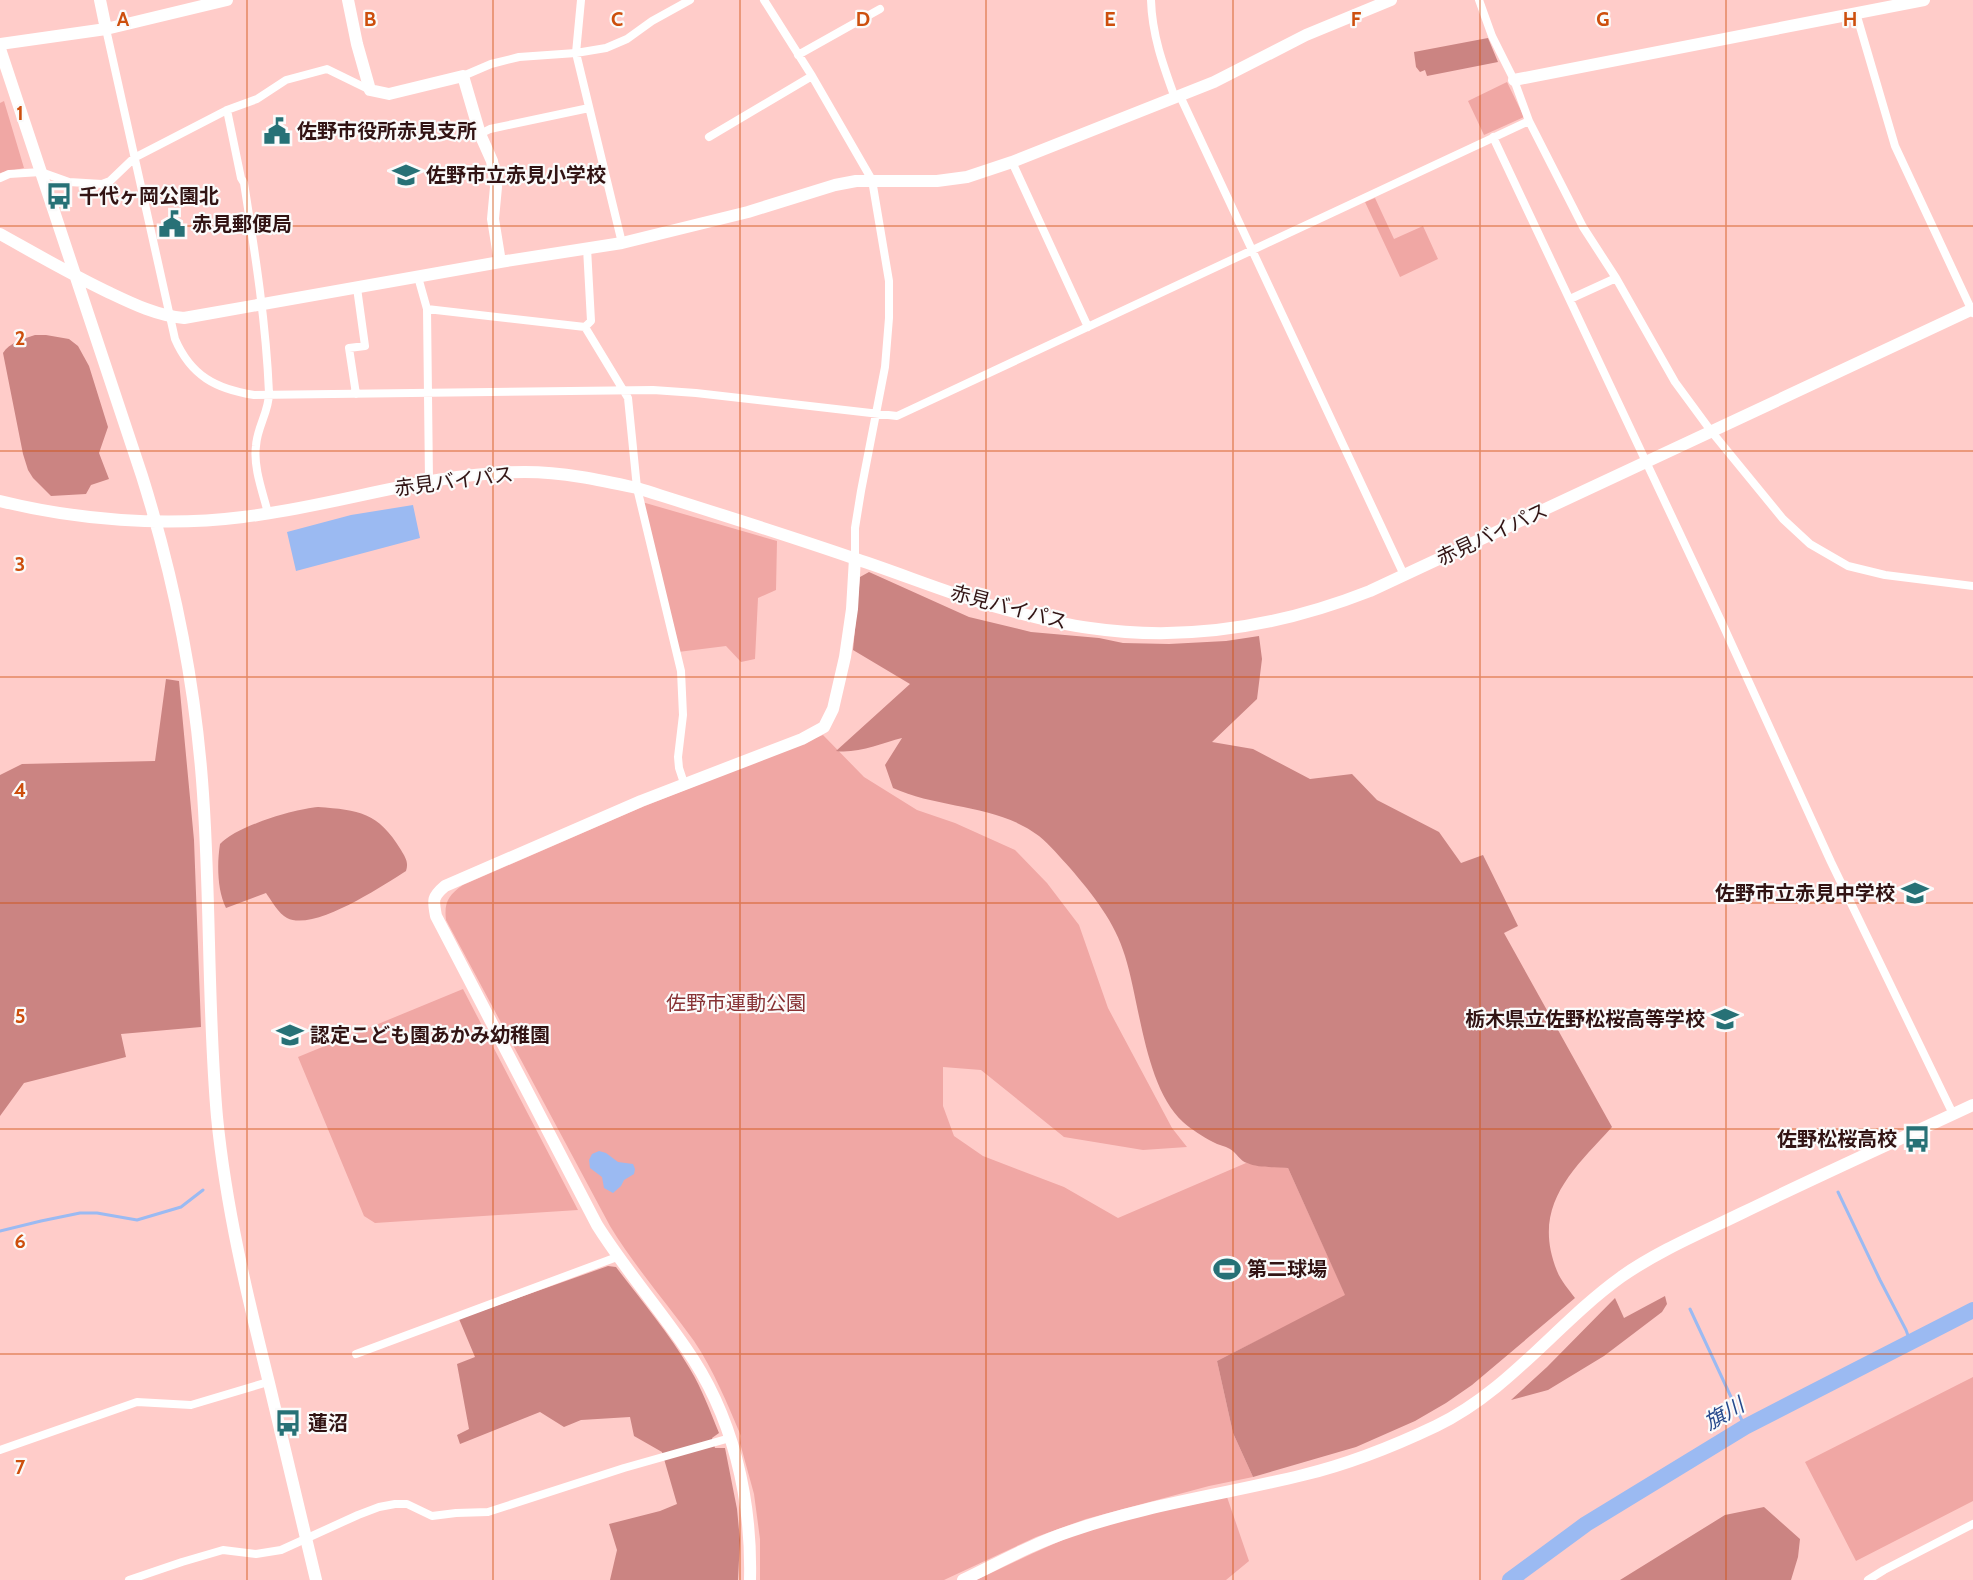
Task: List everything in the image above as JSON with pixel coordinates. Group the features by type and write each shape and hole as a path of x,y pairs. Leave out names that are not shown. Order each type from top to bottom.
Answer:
{"street":[{"path":"100,0 169,317 180,352 200,374 221,388 269,396 428,392 696,393 897,416 1529,121"},
{"path":"0,44 106,29 227,0"},
{"path":"348,0 370,90"},
{"path":"581,0 576,53 622,243"},
{"path":"0,178 9,174 41,172 69,182 102,184 110,181 134,158 227,110 256,99 286,80 327,69 370,90 389,94 463,76 491,64 519,57 576,53 606,48 627,39 652,21 690,0"},
{"path":"750,1580 751,1551 746,1503 738,1461 716,1401 686,1348 617,1257 597,1225 436,916 433,902 438,892 445,886 684,783 802,739 824,727 833,709 845,657 852,609 857,519 866,458 885,367 889,281 872,180 812,76 764,0"},
{"path":"1150,0 1156,45 1178,97 1253,251 1404,575"},
{"path":"0,234 76,277 132,303 169,317 184,318 500,262 622,243 756,210 835,185 872,180 937,181 967,177 1012,162 1214,82 1306,35 1391,0"},
{"path":"1479,0 1529,121 1583,227 1616,278 1675,382 1711,431 1783,519 1810,544 1848,566 1866,571 1973,586"},
{"path":"1514,80 1924,0"},
{"path":"798,55 880,9"},
{"path":"1856,13 1895,146 1972,311"},
{"path":"0,49 156,522 182,633 199,744 207,871 214,1073 221,1152 244,1284 315,1580"},
{"path":"463,76 480,134 492,160 496,187 493,219 500,262"},
{"path":"709,137 812,76"},
{"path":"480,134 490,129 589,108"},
{"path":"227,110 244,183 263,304 269,396 267,412 256,445 258,469 268,513"},
{"path":"1493,137 1722,623 1831,862 1953,1114"},
{"path":"1012,162 1088,327"},
{"path":"585,327 591,321 587,249"},
{"path":"418,277 427,309 429,481"},
{"path":"1570,299 1616,278"},
{"path":"356,394 349,348 365,346 357,288"},
{"path":"427,309 585,327"},
{"name":"赤見バイパス","path":"0,501 59,512 156,522 220,520 477,474 525,472 572,476 637,488 855,558 990,605 1028,615 1090,628 1162,633 1226,629 1287,618 1344,601 1972,311"},
{"path":"585,327 628,398 637,488 681,671 683,715 678,757 684,783"},
{"path":"963,1580 1070,1531 1306,1474 1391,1446 1438,1425 1479,1401 1528,1360 1596,1297 1621,1277 1646,1262 1787,1191 1973,1105"},
{"path":"356,1354 617,1257"},
{"path":"0,1450 137,1402 191,1405 268,1382"},
{"path":"129,1580 223,1551 247,1554 281,1550 379,1507 407,1504 432,1516 488,1512 624,1468 730,1438"},
{"path":"1868,1580 1973,1524"}],"green space":[{"path":"1507,82 1524,117 1484,135 1468,101"},
{"path":"4,101 24,168 0,173 0,103"},
{"path":"1375,198 1394,239 1423,226 1438,259 1400,277 1365,202"},
{"path":"642,502 777,541 776,590 758,598 755,659 741,662 726,646 678,652"},
{"name":"佐野市運動公園","path":"823,735 864,777 917,810 955,823 1015,850 1047,883 1079,925 1108,1008 1172,1128 1187,1147 1143,1150 1064,1137 981,1070 943,1067 943,1106 954,1136 983,1156 1064,1187 1118,1218 1246,1163 1288,1168 1346,1296 1217,1361 1233,1433 1253,1477 1209,1486 1086,1519 1036,1537 944,1580 760,1580 760,1539 754,1494 740,1443 741,1436 720,1387 694,1341 610,1226 446,920 446,909 448,900 463,885 640,808"},
{"path":"463,989 578,1210 375,1223 364,1216 298,1057"},
{"path":"1973,1377 1973,1501 1856,1561 1805,1462"},
{"path":"1227,1497 1249,1561 1226,1580 976,1580 1098,1527"}],"shaded area":[{"path":"1488,38 1498,62 1427,76 1425,70 1420,72 1416,67 1414,52"},
{"path":"35,335 69,339 78,346 89,366 108,427 99,453 109,479 91,485 86,494 51,496 28,470 3,353 13,344"},
{"path":"869,572 969,617 1031,632 1099,638 1123,643 1169,644 1226,641 1259,636 1262,659 1257,699 1212,742 1253,749 1310,779 1352,774 1377,800 1439,832 1461,863 1483,855 1518,926 1504,933 1612,1127 1570,1175 1552,1208 1549,1227 1550,1248 1559,1275 1575,1298 1472,1385 1415,1421 1356,1447 1253,1477 1233,1433 1217,1361 1345,1295 1288,1168 1261,1167 1245,1162 1230,1149 1209,1140 1183,1122 1170,1107 1160,1088 1145,1044 1121,944 1095,899 1055,851 1039,836 1005,818 929,800 893,788 885,765 902,738 861,750 836,751 910,684 853,650 860,577"},
{"path":"166,679 179,681 194,840 201,1027 121,1034 126,1057 24,1083 0,1116 0,775 22,764 155,761"},
{"path":"318,807 356,812 375,820 393,837 401,850 407,862 406,871 348,905 314,919 299,921 287,918 266,893 226,908 218,876 220,844 239,831 266,819"},
{"path":"608,1266 616,1267 664,1330 690,1369 709,1408 719,1433 712,1438 715,1448 725,1448 737,1509 740,1540 738,1580 610,1580 617,1550 609,1524 660,1511 677,1504 662,1452 634,1436 630,1417 581,1420 564,1427 540,1412 460,1444 457,1435 469,1429 457,1364 475,1357 459,1319"},
{"path":"1665,1296 1667,1304 1662,1312 1604,1356 1548,1390 1511,1400 1615,1298 1624,1318"},
{"path":"1764,1507 1800,1539 1798,1557 1791,1580 1620,1580 1725,1515"}],"water":[{"path":"413,505 420,538 296,571 287,532 351,515"},
{"path":"599,1151 618,1162 633,1164 635,1169 634,1174 624,1180 613,1193 604,1188 602,1177 590,1168 589,1160 592,1154"}],"waterway":[{"path":"0,1231 80,1213 97,1213 137,1220 181,1207 203,1190"},
{"path":"1838,1192 1910,1341"},
{"path":"1690,1309 1745,1427"},
{"name":"旗川","path":"1510,1580 1586,1524 1745,1427 1973,1310"}],"place":[{"name":"佐野市役所赤見支所","path":"277,131"},
{"name":"佐野市立赤見小学校","path":"406,175"},
{"name":"千代ヶ岡公園北","path":"59,196"},
{"name":"赤見郵便局","path":"172,224"},
{"name":"佐野市立赤見中学校","path":"1915,893"},
{"name":"栃木県立佐野松桜高等学校","path":"1725,1019"},
{"name":"認定こども園あかみ幼稚園","path":"290,1035"},
{"name":"佐野松桜高校","path":"1917,1139"},
{"name":"第二球場","path":"1227,1269"},
{"name":"蓮沼","path":"288,1423"}]}
